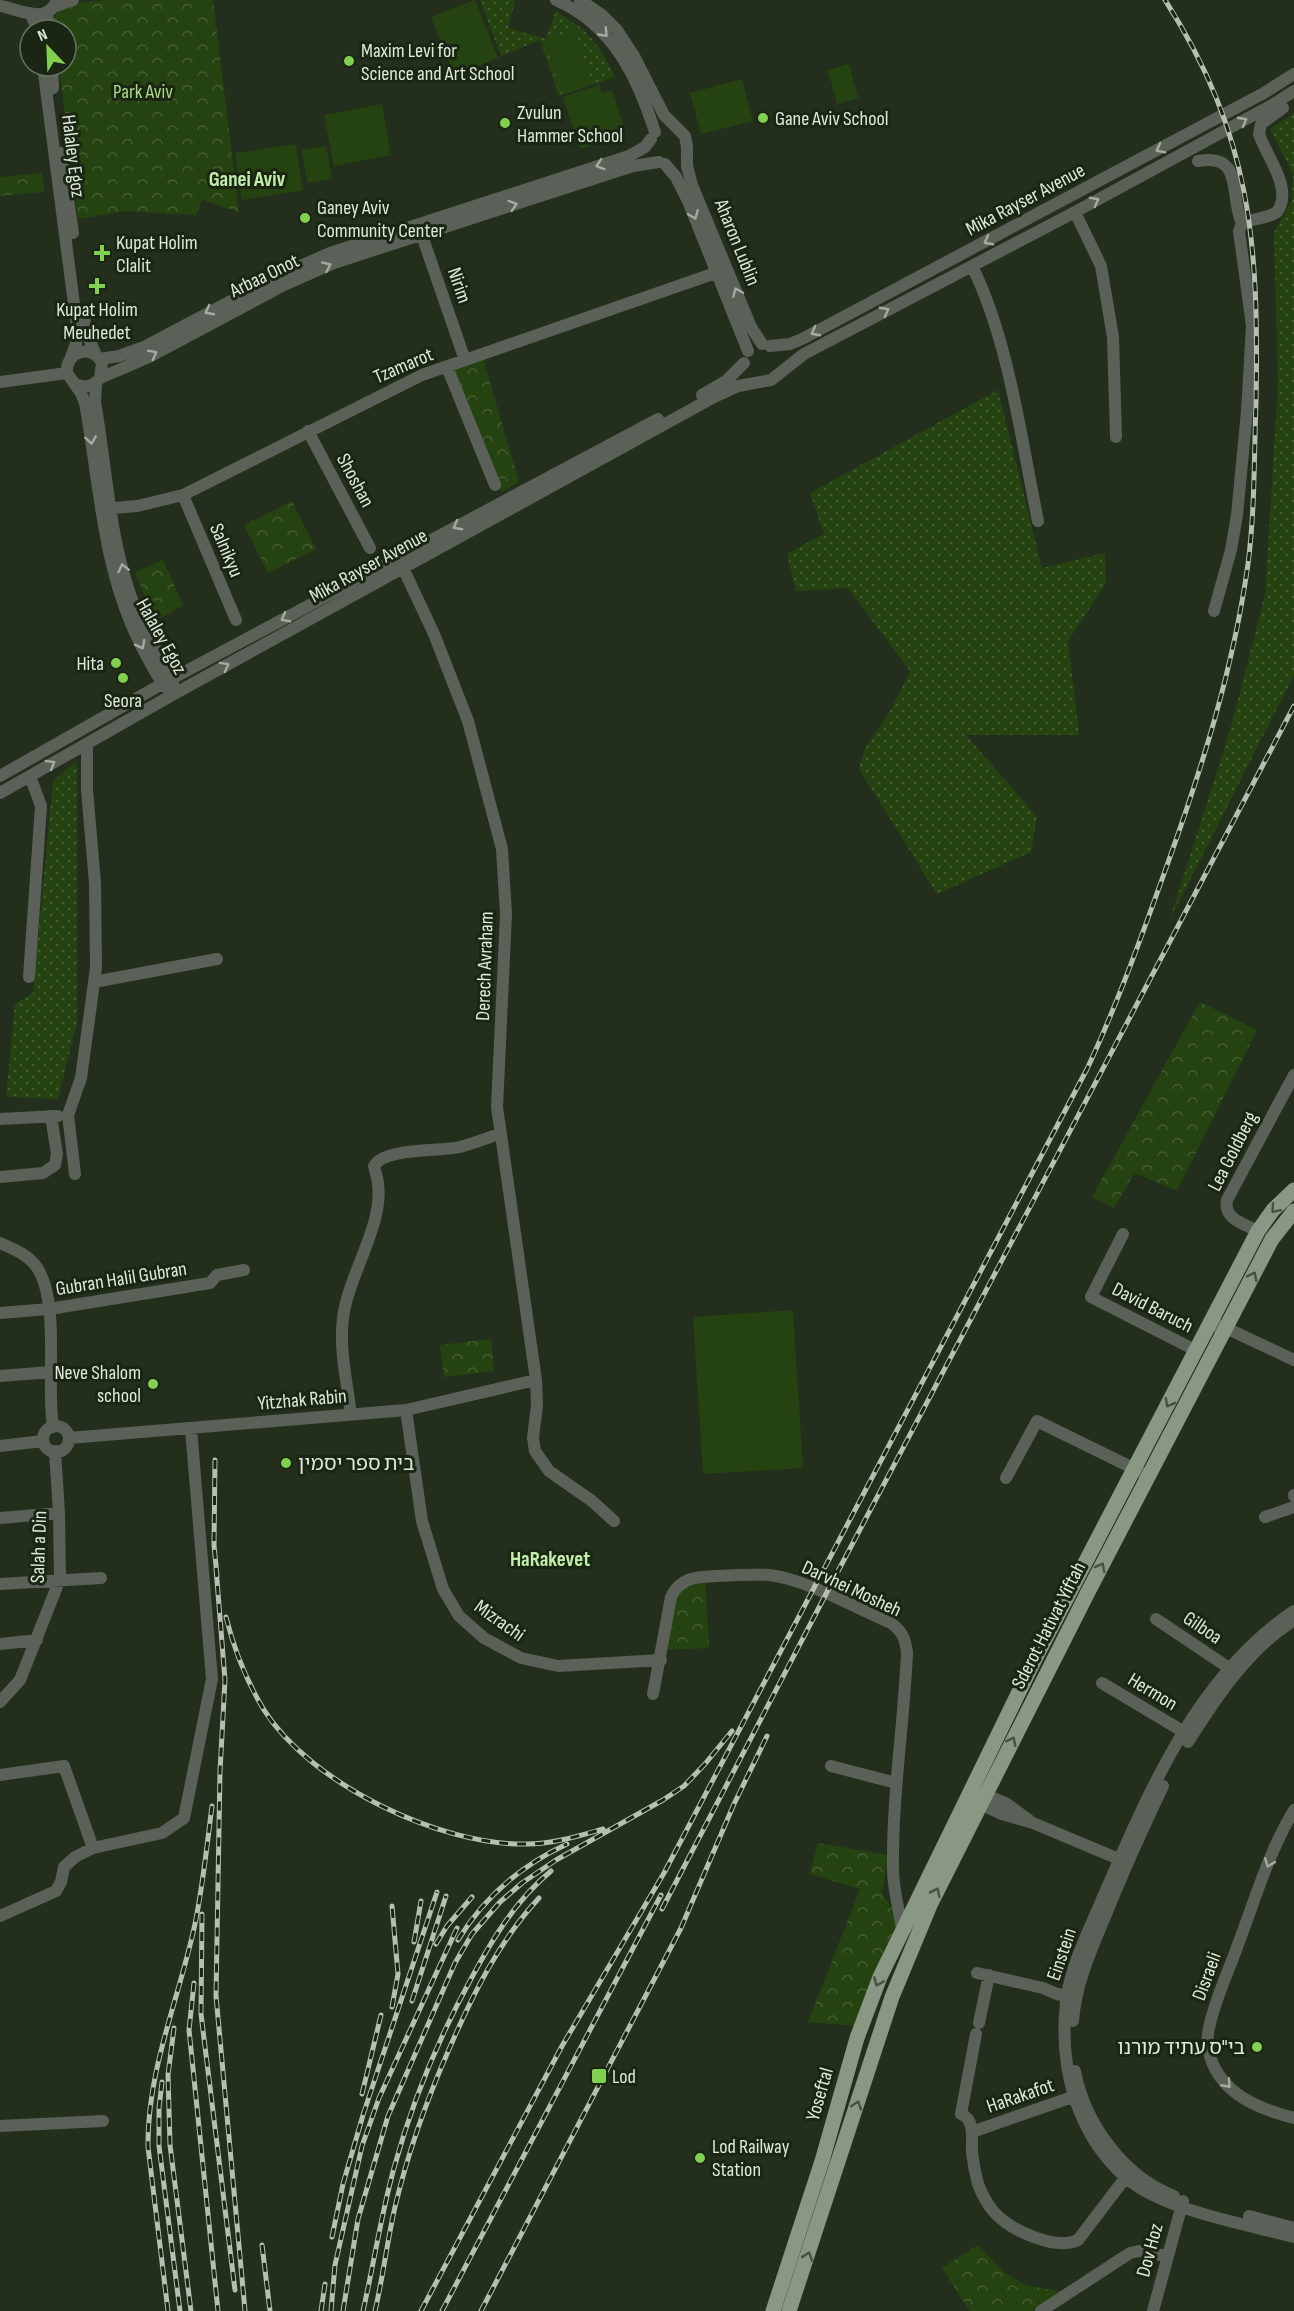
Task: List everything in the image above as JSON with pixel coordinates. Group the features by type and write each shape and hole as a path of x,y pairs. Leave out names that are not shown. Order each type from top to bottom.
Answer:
{"main road":[{"name":"Sderot Hativat Yiftah","path":"912,1945 1036,1657 1258,1231 1273,1210 1294,1190"},
{"name":"Sderot Hativat Yiftah","path":"919,1893 978,1796 1272,1239 1294,1211"},
{"name":"Yoseftal","path":"773,2311 822,2161 857,2038 880,1977 919,1893"},
{"name":"Yoseftal","path":"789,2311 888,2008 912,1945"}],"street":[{"path":"20,0 32,18"},
{"path":"0,6 36,15 73,0"},
{"path":"556,0 581,13 608,37 642,95 653,136 650,149 662,163 680,160 686,152 687,141 664,115 625,41 602,15 580,0"},
{"name":"Mika Rayser Avenue","path":"766,345 790,344 802,339 1253,99 1294,74"},
{"name":"Halaley Egoz","path":"45,78 77,327 76,344 71,357"},
{"name":"Halaley Egoz","path":"54,78 85,326 98,357"},
{"name":"Mika Rayser Avenue","path":"780,371 804,354 1075,212 1294,91"},
{"path":"1242,223 1277,212 1287,199 1287,182 1261,139 1259,129 1266,119 1294,100"},
{"path":"653,136 665,127 677,129"},
{"name":"Arbaa Onot","path":"98,380 149,357 284,285 334,263 419,229 629,156 645,147 653,136"},
{"name":"Aharon Lublin","path":"686,152 692,185 722,270 746,357"},
{"path":"1198,161 1211,160 1223,164 1232,174 1242,223 1239,231 1252,326 1237,515 1214,611"},
{"name":"Arbaa Onot","path":"98,357 119,356 144,347 271,279 330,253 633,166 662,163"},
{"name":"Aharon Lublin","path":"662,163 676,177 751,327 766,345"},
{"path":"1075,212 1101,266 1113,337 1116,437"},
{"name":"Nirim","path":"419,229 465,360"},
{"path":"972,266 983,290 1001,343 1038,521"},
{"name":"Tzamarot","path":"106,509 136,506 183,495 422,375 722,270"},
{"path":"766,345 779,353 782,365 780,371 771,380 759,382 746,373 746,357 766,345"},
{"path":"80,351 91,352 98,357 102,368 98,380 86,387 75,384 67,373 71,357 80,351"},
{"name":"Mika Rayser Avenue","path":"0,776 167,681 709,391 726,381 746,357"},
{"path":"447,367 495,485"},
{"path":"0,382 67,373"},
{"name":"Halaley Egoz","path":"98,380 95,402 106,509"},
{"name":"Mika Rayser Avenue","path":"0,793 174,694 714,397 738,386 759,382"},
{"name":"Halaley Egoz","path":"75,384 84,403 106,509 134,605 174,694"},
{"name":"Shoshan","path":"308,431 370,548"},
{"name":"Salnikyu","path":"183,495 236,620"},
{"name":"Derech Avraham","path":"403,568 434,634 468,721 502,849 506,914 497,1107 536,1380 537,1405 533,1438 535,1451 549,1472 592,1501 614,1521"},
{"path":"75,1174 68,1115 81,1078 96,968 95,883 87,790 87,744"},
{"path":"28,977 41,806 30,776"},
{"path":"94,982 217,959"},
{"name":"Lea Goldberg","path":"1258,1231 1229,1215 1226,1207 1227,1200 1294,1075"},
{"path":"0,1119 68,1115"},
{"path":"0,1177 43,1173 55,1165 57,1154 51,1116"},
{"path":"351,1414 342,1334 343,1317 347,1297 378,1204 379,1185 374,1166 377,1161 404,1152 458,1148 501,1133"},
{"name":"David Baruch","path":"1123,1234 1091,1297 1197,1351"},
{"path":"0,1243 23,1254 37,1268 45,1288 49,1309 53,1427"},
{"name":"Gubran Halil Gubran","path":"0,1313 49,1309 210,1283 217,1275 244,1270"},
{"path":"1209,1327 1218,1325 1226,1328 1294,1360"},
{"path":"0,1376 51,1372"},
{"name":"Yitzhak Rabin","path":"69,1438 406,1410 536,1380"},
{"name":"Mizrachi","path":"406,1410 422,1521 443,1589 459,1616 484,1638 521,1659 558,1666 660,1660"},
{"path":"1006,1478 1037,1421 1134,1470 1152,1470"},
{"path":"53,1427 64,1429 69,1438 66,1446 55,1451 46,1447 43,1441 45,1432 53,1427"},
{"path":"0,1916 56,1891 61,1882 64,1867 75,1857 93,1848 162,1833 184,1818 212,1679 191,1428"},
{"path":"0,1446 43,1441"},
{"name":"Salah a Din","path":"0,1701 20,1680 60,1579 55,1451"},
{"path":"1265,1517 1294,1507"},
{"path":"0,1518 59,1513"},
{"name":"Darvhei Mosheh","path":"652,1694 671,1597 679,1585 691,1578 740,1575 778,1577 814,1589 891,1623 903,1634 907,1652 896,1783 893,1870 894,1891 902,1929"},
{"path":"0,1584 101,1578"},
{"name":"Einstein","path":"1294,1611 1273,1625 1229,1668 1185,1732 1143,1807 1088,1957 1070,1992 1072,2052 1077,2095 1096,2144 1128,2174 1182,2203 1294,2237"},
{"name":"Gilboa","path":"1156,1619 1229,1668"},
{"name":"Einstein","path":"1123,1861 1194,1732 1251,1656 1294,1620"},
{"path":"0,1644 37,1640"},
{"name":"Hermon","path":"1102,1683 1185,1732"},
{"path":"0,1775 64,1766 93,1848"},
{"path":"831,1766 896,1783"},
{"path":"978,1796 1012,1818 1033,1823 1123,1861"},
{"name":"Disraeli","path":"1294,1810 1273,1851 1209,2027 1208,2041 1213,2065 1239,2097 1264,2109 1294,2118"},
{"path":"894,1891 901,1900 910,1900 919,1893"},
{"name":"HaRakafot","path":"1070,1992 983,1974 978,2028 961,2114 969,2120 974,2166 984,2199 995,2214 1014,2228 1048,2242 1062,2244 1078,2240 1128,2174"},
{"name":"HaRakafot","path":"972,2132 1077,2095"},
{"path":"0,2126 103,2121"},
{"name":"Einstein","path":"1182,2203 1294,2228"},
{"name":"Dov Hoz","path":"1153,2311 1182,2203"},
{"path":"1041,2311 1130,2253 1139,2251 1167,2256"}],"green space":[{"name":"Park Aviv","path":"105,0 213,0 239,212 202,200 196,215 125,211 78,219 60,78 78,78 78,18 54,18 58,11 80,3"},
{"path":"475,0 498,58 454,75 431,17"},
{"path":"480,0 515,0 508,28 546,39 556,11 592,39 615,77 559,96 540,40 501,56"},
{"path":"575,31 592,83 562,94 544,41"},
{"path":"849,64 858,98 837,104 828,70"},
{"path":"742,79 753,121 701,134 690,93"},
{"path":"599,85 602,93 612,90 624,127 614,130 616,137 580,149 563,97"},
{"path":"382,104 391,155 334,166 324,115"},
{"path":"1294,113 1294,675 1170,919 1231,727 1265,595 1278,385 1274,232 1292,201 1293,174 1270,129"},
{"path":"296,144 303,190 242,200 235,153"},
{"path":"326,146 332,179 308,183 301,150"},
{"path":"42,173 44,192 0,196 0,177"},
{"path":"483,359 519,482 501,492 452,370"},
{"path":"998,390 1042,568 1105,553 1106,583 1068,641 1079,735 966,735 1037,817 1031,852 937,894 859,769 864,750 892,708 910,671 848,588 796,591 787,554 824,534 810,493"},
{"path":"292,501 316,549 268,573 244,525"},
{"path":"163,560 183,605 155,621 135,572"},
{"path":"77,761 77,1022 58,1099 6,1097 15,1004 33,993 53,781"},
{"path":"1200,1002 1257,1030 1177,1191 1134,1173 1114,1208 1092,1197"},
{"path":"793,1310 803,1468 703,1474 693,1317"},
{"path":"491,1339 494,1371 444,1377 440,1345"},
{"path":"705,1577 709,1648 662,1650 675,1590"},
{"path":"818,1843 888,1855 882,1894 893,1910 898,1923 858,2026 808,2022 860,1889 810,1874"},
{"path":"978,2245 1005,2273 1026,2285 1063,2292 1033,2311 970,2311 942,2268"}],"railway":[{"path":"421,2311 562,2046 664,1873 1087,1069 1128,971 1191,796 1225,682 1248,564 1252,524 1257,345 1251,242 1244,193 1233,146 1216,98 1194,50 1165,0"},
{"path":"662,1909 1294,706"},
{"path":"215,1460 214,1545 217,1576"},
{"path":"216,1568 225,1680 220,1771 216,1996 245,2311"},
{"path":"226,1617 237,1653 252,1688 264,1710 285,1737 313,1762 380,1806 418,1822 456,1834 493,1842 546,1843 603,1829"},
{"path":"343,2311 358,2219 388,2116 455,1963 472,1934 500,1902 522,1883 556,1860 684,1786 732,1731"},
{"path":"481,2311 681,1928 734,1804 767,1736"},
{"path":"168,2311 148,2147 149,2118 158,2062 195,1924 212,1806"},
{"path":"458,1940 468,1924 505,1884 550,1852 567,1844"},
{"path":"363,2311 394,2168 418,2094 438,2046 480,1962 497,1934 527,1894 551,1871"},
{"path":"332,2237 343,2184 363,2115 437,1892"},
{"path":"442,2311 661,1895"},
{"path":"412,2001 446,1896"},
{"path":"436,1944 447,1926 472,1897"},
{"path":"375,2311 400,2186 434,2086 459,2027 488,1969 511,1932 539,1898"},
{"path":"414,1942 421,1901"},
{"path":"392,1906 398,1974 392,2007"},
{"path":"202,1914 201,2014 235,2290"},
{"path":"331,2311 335,2265 362,2146 379,2098 457,1928"},
{"path":"194,1983 189,2030 218,2311"},
{"path":"362,2094 381,2015"},
{"path":"174,2028 168,2075 170,2145 191,2311"},
{"path":"162,2082 159,2146 180,2311"},
{"path":"262,2245 270,2311"},
{"path":"321,2311 325,2284"}],"place":[{"name":"Maxim Levi for Science and Art School","path":"349,61"},
{"name":"Gane Aviv School","path":"763,118"},
{"name":"Zvulun Hammer School","path":"505,123"},
{"name":"Ganey Aviv Community Center","path":"305,218"},
{"name":"Kupat Holim Clalit","path":"102,253"},
{"name":"Kupat Holim Meuhedet","path":"97,286"},
{"name":"Hita","path":"116,663"},
{"name":"Seora","path":"123,678"},
{"name":"Neve Shalom school","path":"153,1384"},
{"name":"בית ספר יסמין","path":"286,1463"},
{"name":"בי\"ס עתיד מורנו","path":"1257,2047"},
{"name":"Lod","path":"599,2076"},
{"name":"Lod Railway Station","path":"700,2158"}],"district":[{"name":"Ganei Aviv","path":"247,179"},
{"name":"HaRakevet","path":"550,1559"}]}
